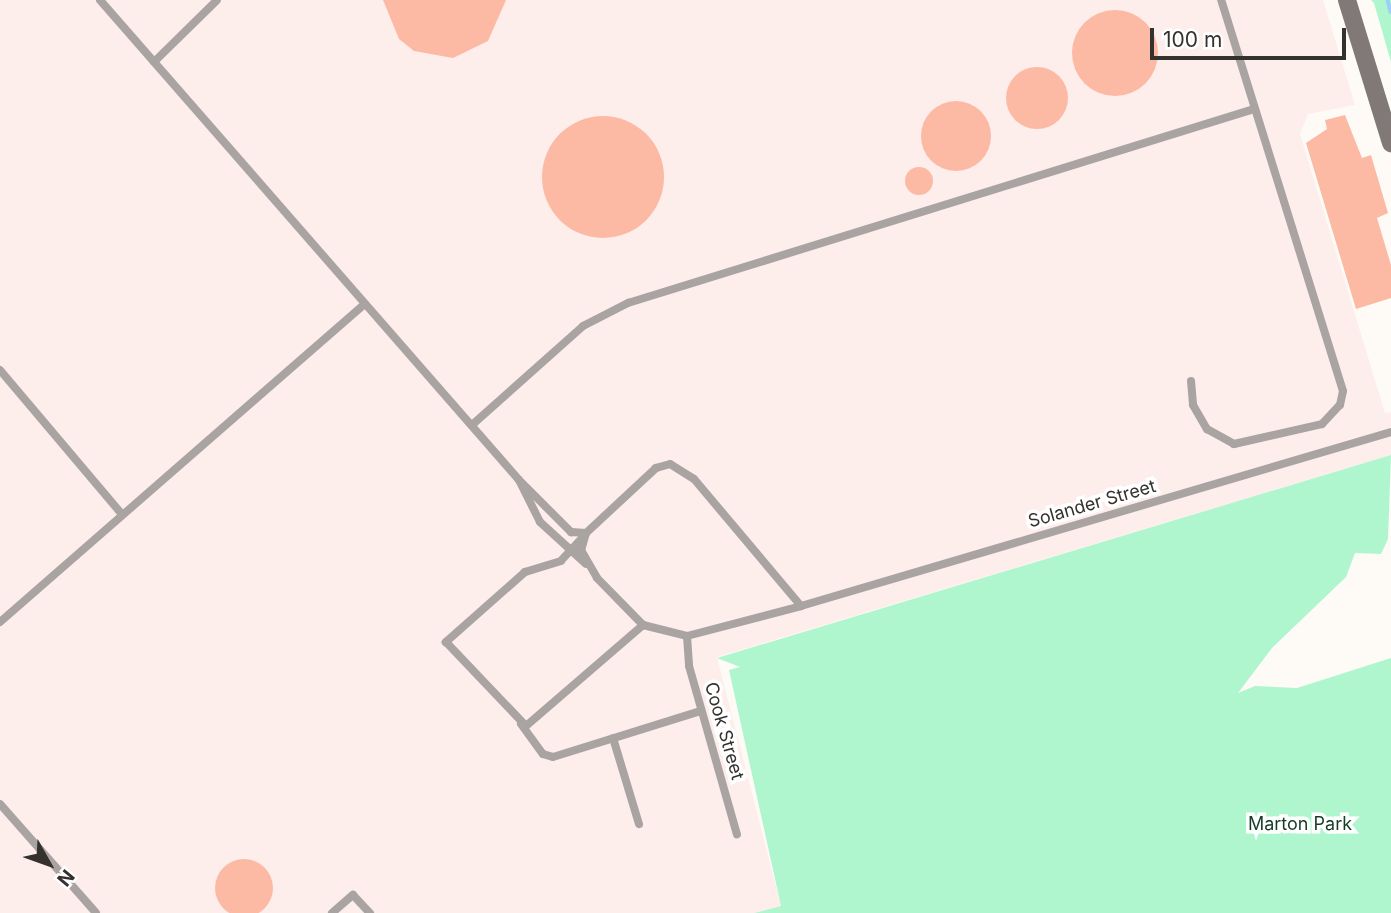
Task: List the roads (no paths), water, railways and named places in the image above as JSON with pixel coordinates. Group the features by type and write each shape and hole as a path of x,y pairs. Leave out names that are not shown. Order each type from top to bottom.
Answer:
{"main road":[{"path":"1347,0 1391,143"}],"lane":[{"path":"100,0 363,305 519,480 571,532 586,533"},
{"path":"154,62 217,0"},
{"path":"1191,381 1193,405 1207,429 1234,444 1309,429 1340,405 1341,379 1221,0"},
{"path":"472,425 562,342 620,307 1254,109"},
{"path":"0,622 121,513 363,305"},
{"path":"0,370 121,513"},
{"name":"Solander Street","path":"643,625 687,636 801,606 1391,432"},
{"path":"701,710 553,757 543,754 520,723 446,642 525,572 568,552 656,468 670,464 694,479 801,606"},
{"path":"519,480 533,512 568,552 586,564 643,625 539,721 520,723"},
{"path":"586,533 586,564"},
{"name":"Cook Street","path":"687,636 701,710 737,834"},
{"path":"613,738 639,824"},
{"path":"0,804 96,913"},
{"path":"332,913 353,895 370,913"}],"waterway":[{"path":"1388,0 1391,12"}],"park label":[{"name":"Marton Park","path":"1300,824"}]}
